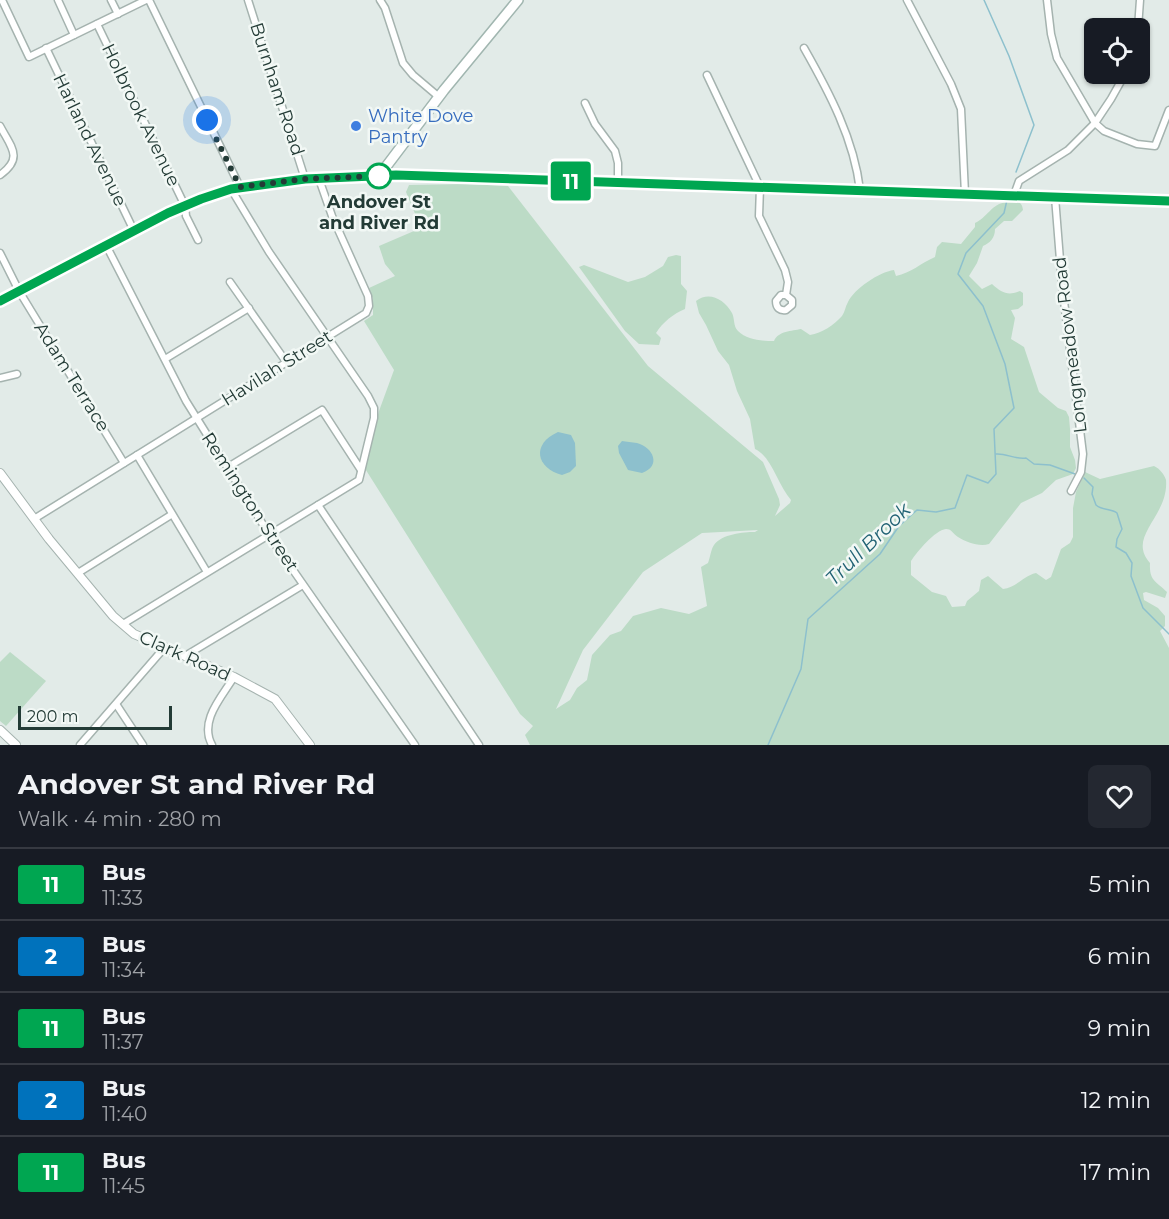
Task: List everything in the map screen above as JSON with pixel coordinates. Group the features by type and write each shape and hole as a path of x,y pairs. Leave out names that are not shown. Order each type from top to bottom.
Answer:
{"main road":[{"path":"379,176 439,97 518,0"},
{"path":"0,301 186,206 235,188 305,179 379,176 1169,201"}],"street":[{"path":"3,0 29,57 148,0 235,188 269,252 374,408 374,418 359,480 123,624"},
{"path":"58,0 74,35"},
{"path":"111,0 118,14"},
{"name":"Burnham Road","path":"248,0 305,179"},
{"path":"380,0 385,8 403,63 413,75 439,97"},
{"path":"907,0 951,84 961,109 965,194"},
{"path":"1047,0 1056,58 1095,123 1104,131 1137,144 1155,146 1169,110"},
{"path":"1139,18 1140,0"},
{"name":"Holbrook Avenue","path":"97,24 186,206 186,216 198,240"},
{"name":"Harland Avenue","path":"46,48 134,231"},
{"path":"804,48 840,116 860,190"},
{"path":"707,75 760,187 759,216 785,270 788,282 786,294"},
{"path":"1014,195 1019,182 1068,150 1095,123 1119,84"},
{"path":"585,103 595,124 615,151 618,163 618,183"},
{"path":"0,126 14,156 10,168 0,175"},
{"name":"Havilah Street","path":"34,519 366,313 369,303 366,289 332,216 319,179"},
{"name":"Longmeadow Road","path":"1054,197 1083,454 1081,472 1071,491"},
{"name":"Remington Street","path":"106,245 197,418 303,585 416,745"},
{"name":"Adam Terrace","path":"0,253 19,291 124,463"},
{"path":"230,282 287,363"},
{"path":"165,359 249,308"},
{"path":"0,378 16,374"},
{"path":"228,467 322,410 361,470"},
{"path":"137,455 207,572"},
{"name":"Clark Road","path":"0,473 112,615 134,634 234,677 275,699 310,745"},
{"path":"318,505 479,745"},
{"path":"78,573 171,515"},
{"path":"185,656 303,585"},
{"path":"80,745 165,647"},
{"path":"212,745 208,736 208,723 234,677"},
{"path":"116,704 143,745"},
{"path":"0,730 16,745"}],"green space":[{"path":"409,185 508,186 648,366 763,462 779,499 780,505 775,516 791,500 766,458 755,449 750,419 737,391 729,365 718,351 699,313 696,301 706,297 721,300 732,313 736,329 750,338 774,341 782,333 801,329 810,335 814,334 828,328 839,319 851,297 868,282 888,271 894,270 896,276 911,270 935,257 937,247 942,242 961,244 975,227 975,223 996,206 1006,202 1020,203 1023,210 1012,221 1004,221 995,229 993,238 983,246 969,276 982,289 992,284 1005,293 1020,291 1023,293 1023,305 1011,310 1015,318 1011,339 1024,347 1039,392 1058,408 1066,411 1069,417 1070,447 1076,468 1073,474 1056,480 1042,493 1021,503 989,544 969,542 948,529 937,533 911,561 911,575 932,592 946,596 952,607 965,606 967,601 979,591 981,580 988,576 1003,589 1036,573 1046,580 1051,577 1061,549 1070,543 1073,537 1073,508 1076,492 1085,472 1100,479 1156,467 1166,480 1165,493 1143,544 1152,577 1167,592 1165,598 1143,593 1144,600 1158,608 1165,616 1165,626 1160,631 1169,648 1169,745 530,745 525,735 533,726 520,714 364,467 379,411 394,370 364,321 373,315 373,299 369,288 395,276 385,264 379,246 421,228 406,192","holes":["758,530 727,536 714,545 708,563 701,567 707,606 689,614 661,608 633,616 621,631 610,635 592,655 587,680 577,688 570,700 556,709 583,650 643,572 702,533"]},
{"path":"681,256 681,284 687,291 685,309 676,313 656,333 661,338 659,345 639,344 625,331 579,267 584,265 628,282 645,277 663,266 668,257"},
{"path":"10,652 46,681 6,726 0,721 0,662"}],"water":[{"path":"558,432 571,435 575,443 576,466 570,472 562,475 547,467 540,455 544,443"},
{"path":"622,441 637,443 647,448 653,457 652,466 642,473 628,470 619,453 618,446"}],"waterway":[{"name":"Trull Brook","path":"984,0 1009,56 1034,125 1016,172"},
{"name":"Trull Brook","path":"768,745 801,669 808,619 880,554 899,526 917,510 936,512 955,508 967,475 988,483 996,474 994,429 1014,408 1005,364 983,306 958,274 966,253 1004,213 1007,200"},
{"path":"996,454 1026,458 1034,464 1050,465 1075,474"},
{"path":"1084,478 1093,487 1092,494 1096,505 1117,513 1122,529 1116,547 1126,553 1132,563 1131,576 1143,608 1169,634"}],"bus line":[{"name":"11","path":"0,301 168,213 201,199 240,187 305,179 396,175 1169,201"}],"place":[{"name":"White Dove Pantry","path":"356,126"},
{"name":"Andover St and River Rd","path":"379,176"}],"route":[{"path":"207,120 240,187 305,179 379,176"}]}
